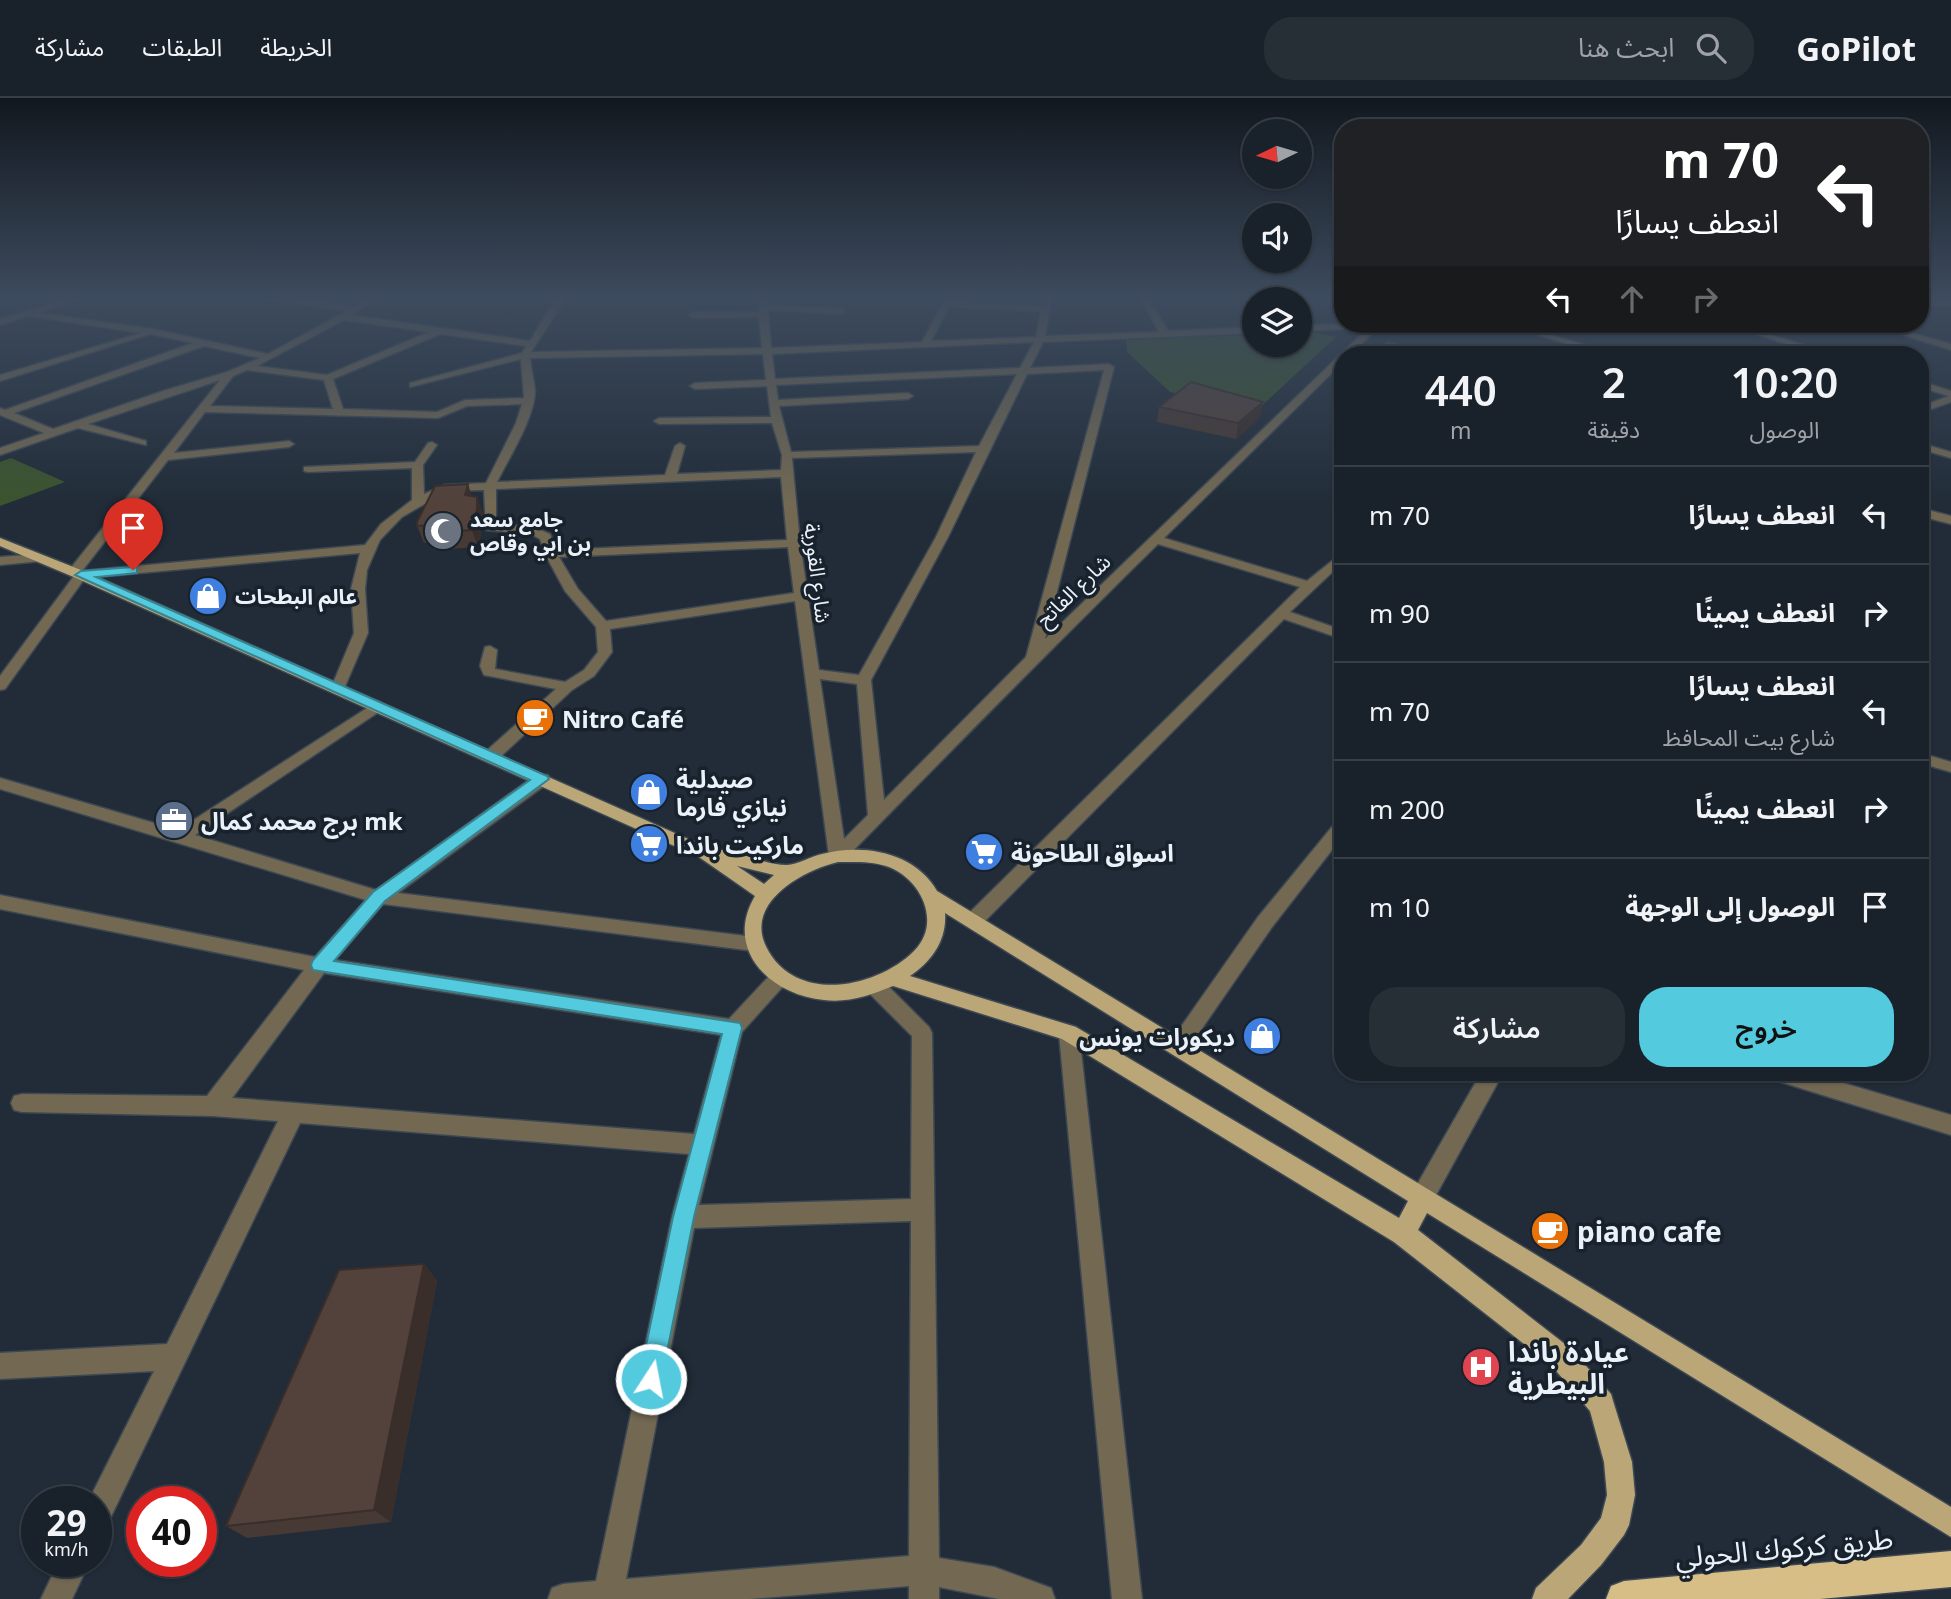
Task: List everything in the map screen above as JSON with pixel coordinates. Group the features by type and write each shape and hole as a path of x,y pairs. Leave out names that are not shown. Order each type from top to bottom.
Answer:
{"highway":[{"name":"طريق كركوك الحولي","path":"1624,1599 1951,1569"}],"main road":[{"path":"0,542 338,688 705,853 765,894"},
{"path":"705,853 789,873"},
{"path":"838,856 868,856 895,863 918,877 932,896 937,922 928,949 913,966 885,983 851,992 825,992 800,987 780,977 764,962 754,944 752,927 756,910 765,894 789,873 812,862 838,856"},
{"path":"932,896 1951,1523"},
{"path":"885,983 1069,1033 1403,1234 1561,1357 1601,1404 1619,1473 1621,1495 1614,1525 1591,1555 1547,1599"},
{"path":"1403,1234 1422,1198"}],"street":[{"path":"0,378 40,366"},
{"path":"3,412 134,366"},
{"path":"0,452 246,367 328,378 356,366"},
{"path":"414,385 474,366"},
{"path":"491,756 567,687 589,673 605,652 603,626 572,592 551,554 548,539 542,534 490,527 490,486 521,423 530,393 529,366"},
{"name":"شارع القورية","path":"770,366 776,420 787,455 786,473 794,544 838,856"},
{"path":"877,819 864,680 942,537 1026,366"},
{"path":"695,386 1109,367 1033,658"},
{"name":"شارع الفاتح","path":"838,856 1033,658 1334,367"},
{"path":"0,686 78,574 230,374"},
{"path":"328,378 340,412"},
{"path":"1929,387 1951,396"},
{"path":"774,403 908,396"},
{"path":"1929,407 1951,396"},
{"path":"203,409 438,415 465,403 527,401"},
{"path":"3,412 53,433"},
{"path":"659,421 776,420"},
{"path":"76,424 142,443"},
{"path":"165,457 289,444"},
{"path":"418,501 418,464 432,445"},
{"path":"670,478 680,446"},
{"path":"1929,448 1951,454"},
{"path":"787,455 983,449"},
{"path":"308,468 418,464"},
{"path":"338,688 361,634 359,568 367,549 385,526 418,501 445,488 786,473"},
{"path":"1929,514 1951,520"},
{"path":"1156,540 1308,586"},
{"path":"551,554 794,544"},
{"path":"78,574 367,549"},
{"path":"0,561 38,558"},
{"path":"973,920 1308,586 1334,564"},
{"path":"603,626 801,596"},
{"path":"1282,614 1334,632"},
{"path":"490,650 487,666 489,672 567,687"},
{"path":"812,674 864,680"},
{"path":"180,837 378,706"},
{"path":"1929,761 1951,767"},
{"path":"213,1105 319,965 379,897 541,779"},
{"path":"0,783 379,897 754,944"},
{"path":"1178,1047 1265,922 1334,836"},
{"path":"0,902 319,965 733,1028"},
{"path":"608,1595 684,1217 733,1028 780,977"},
{"path":"885,983 922,1033 924,1584"},
{"path":"1069,1033 1127,1599"},
{"path":"1422,1198 1488,1081"},
{"path":"1808,1081 1951,1125"},
{"path":"22,1103 213,1105 703,1146"},
{"path":"111,1486 295,1112"},
{"path":"684,1217 924,1210"},
{"path":"0,1366 173,1357"},
{"path":"57,1599 67,1577"},
{"path":"563,1599 608,1595 994,1581 1040,1599"}],"green space":[{"path":"1142,366 1305,366 1255,412 1170,392"},
{"path":"11,458 65,482 0,506 0,462"}],"building":[{"path":"1191,382 1263,402 1238,423 1159,407"},
{"path":"468,484 465,495 477,497 472,530 427,533 429,525 417,526 435,486"},
{"path":"424,1264 374,1510 226,1526 339,1270"}],"place":[{"name":"جامع سعد بن ابي وقاص","path":"443,531"},
{"name":"عالم البطحات","path":"208,596"},
{"name":"Nitro Café","path":"535,718"},
{"name":"صيدلية نيازي فارما","path":"649,792"},
{"name":"برج محمد كمال mk","path":"174,820"},
{"name":"ماركيت باندا","path":"649,844"},
{"name":"اسواق الطاحونة","path":"984,852"},
{"name":"ديكورات يونس","path":"1262,1036"},
{"name":"piano cafe","path":"1550,1231"},
{"name":"عيادة باندا البيطرية","path":"1481,1367"}],"route":[{"path":"133,570 81,575 541,779 379,897 319,965 733,1028 684,1217 651,1379"}]}
